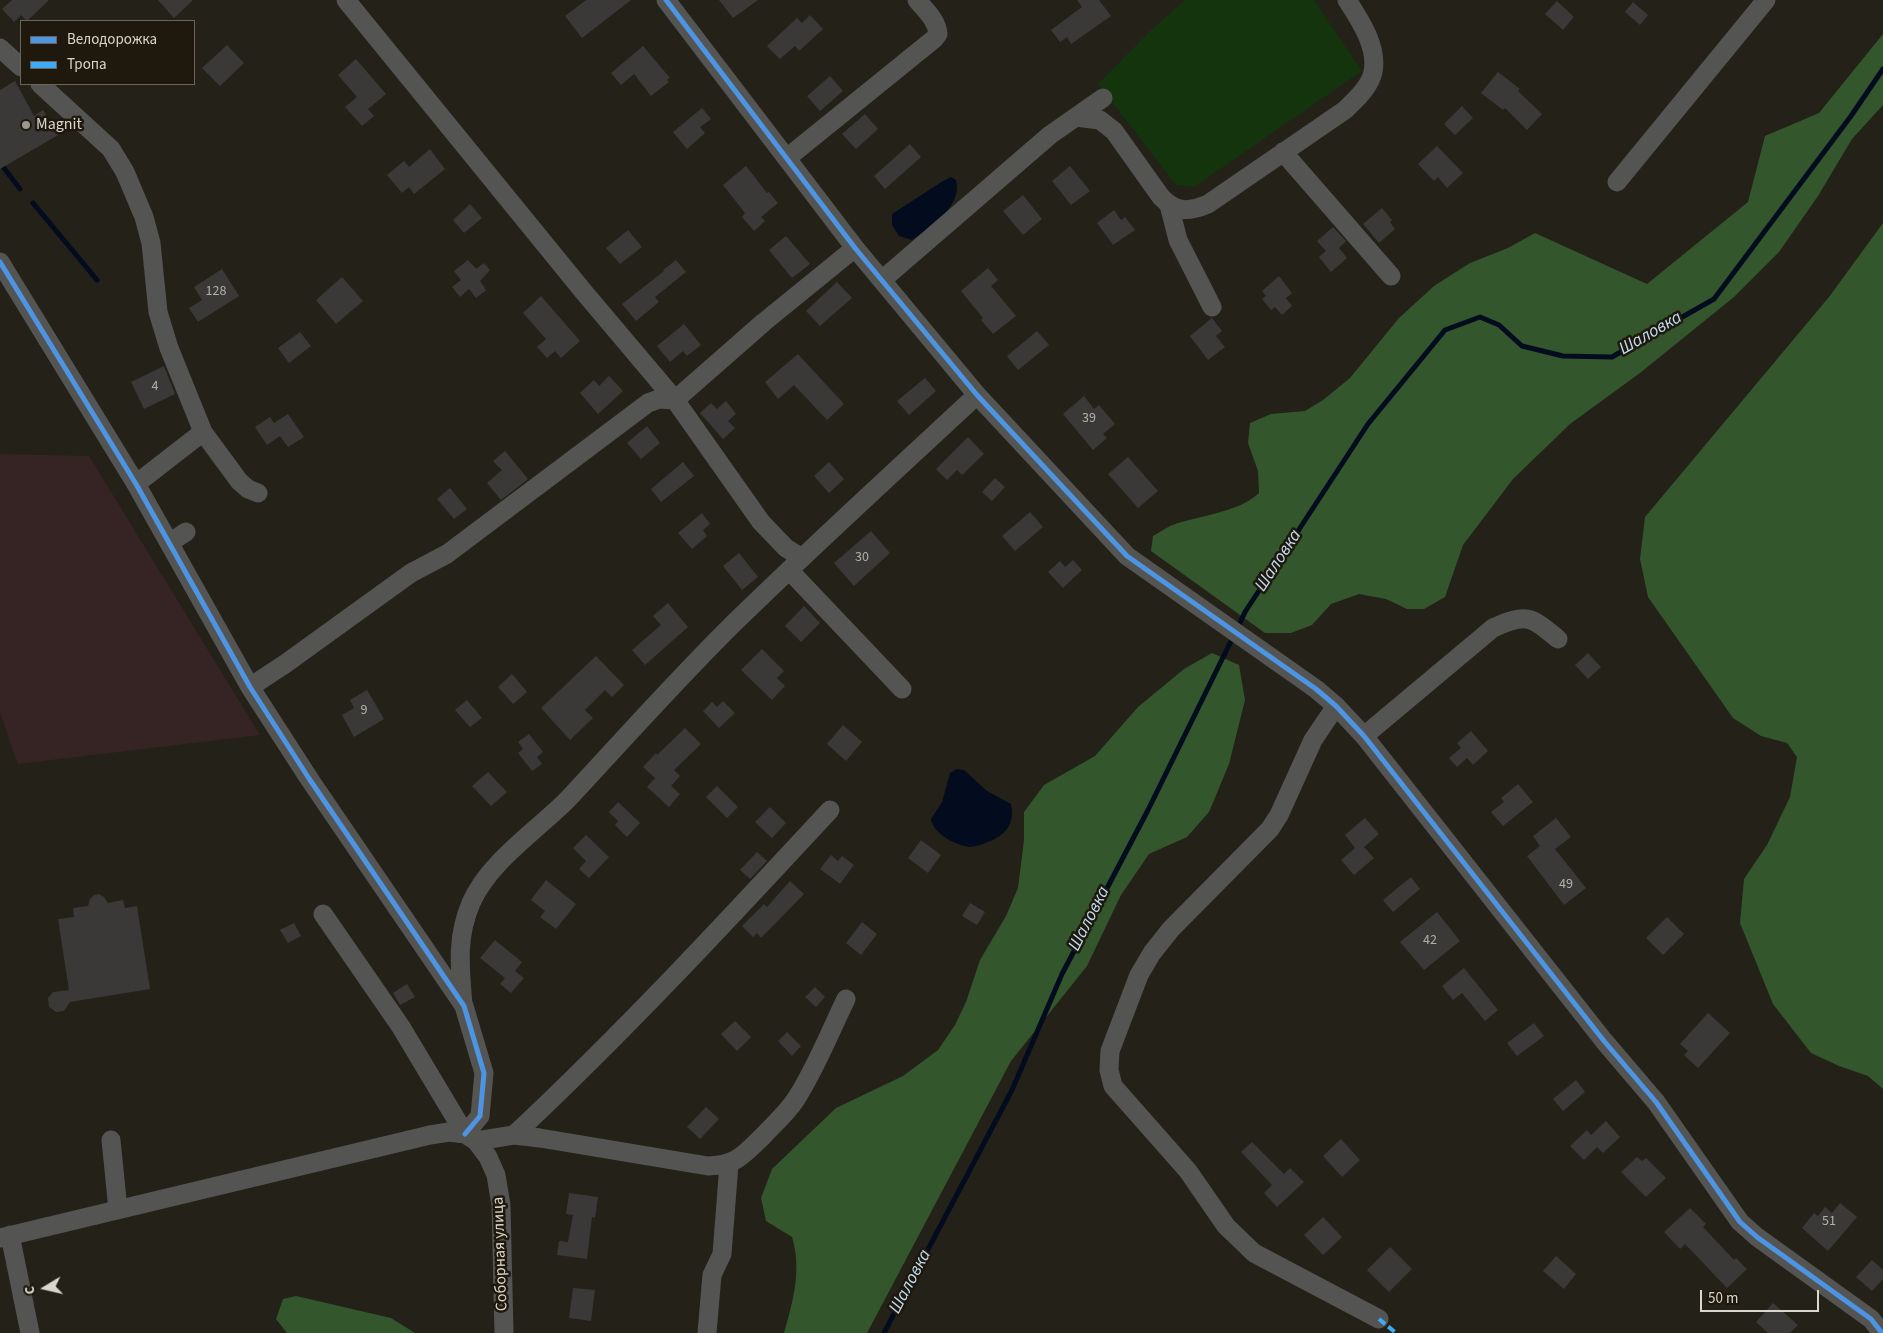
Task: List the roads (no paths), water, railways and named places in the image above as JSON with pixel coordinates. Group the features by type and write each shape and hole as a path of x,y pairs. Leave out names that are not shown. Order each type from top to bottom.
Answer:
{"street":[{"path":"666,0 856,248 977,395 1127,556 1144,570 1225,624 1316,689 1336,706 1364,736 1604,1041 1656,1102 1740,1222 1757,1237 1870,1319 1882,1333"},
{"path":"786,158 934,39 938,34 938,27 917,0"},
{"path":"1076,117 1100,120 1114,131 1161,197 1169,205 1179,209 1194,210 1208,204 1345,110 1362,91 1373,73 1372,52 1369,39 1347,0"},
{"path":"1617,182 1766,0"},
{"path":"350,1 583,291 675,400 762,522 786,548 796,564 902,689"},
{"path":"0,48 20,66"},
{"path":"41,85 111,149 125,172 144,217 151,243 158,312 168,348 203,432 239,481 248,489 258,492"},
{"path":"882,280 1050,135 1103,98"},
{"path":"1283,152 1391,276"},
{"path":"1169,205 1178,240 1212,307"},
{"path":"250,687 411,573 448,554 648,404 659,399 675,400 764,322 856,248"},
{"path":"0,262 136,484 250,687 310,780 464,1006"},
{"path":"471,1138 480,1116 484,1073 464,1006 459,959 461,937 471,903 486,879 495,867 566,800 735,622 977,395"},
{"path":"136,484 203,432"},
{"path":"169,543 186,532"},
{"path":"1364,736 1493,628 1510,620 1526,618 1536,621 1558,639"},
{"path":"1336,706 1313,740 1280,815 1270,829 1171,929 1152,953 1139,975 1110,1050 1109,1070 1113,1086 1188,1171 1226,1226 1254,1253 1379,1319"},
{"path":"514,1135 579,1075 657,995 830,810"},
{"name":"Соборная улица","path":"323,914 401,1027 471,1138 488,1157 496,1175 501,1205 504,1333"},
{"path":"30,1333 5,1236 430,1134 449,1132 471,1138 514,1135 540,1138 708,1166 730,1164 742,1157 784,1115 796,1100 846,999"},
{"path":"111,1140 118,1210"},
{"path":"707,1333 712,1275 722,1254 730,1164"}],"water":[{"path":"951,177 956,180 957,189 955,198 944,215 912,240 899,236 892,225 892,214"},
{"path":"957,769 964,770 987,791 1011,804 1012,817 1008,828 1000,836 984,844 969,847 952,841 940,834 931,819 942,802 950,773"}],"waterway":[{"name":"Шаловка","path":"1237,629 1245,612 1368,424 1445,330 1480,317 1499,325 1522,346 1563,356 1612,357 1714,299 1851,116 1883,69"},
{"path":"0,163 20,189"},
{"path":"33,203 97,280"},
{"name":"Шаловка","path":"884,1333 1012,1090 1062,974 1148,810 1233,637"}],"place":[{"name":"Magnit","path":"26,125"}]}
